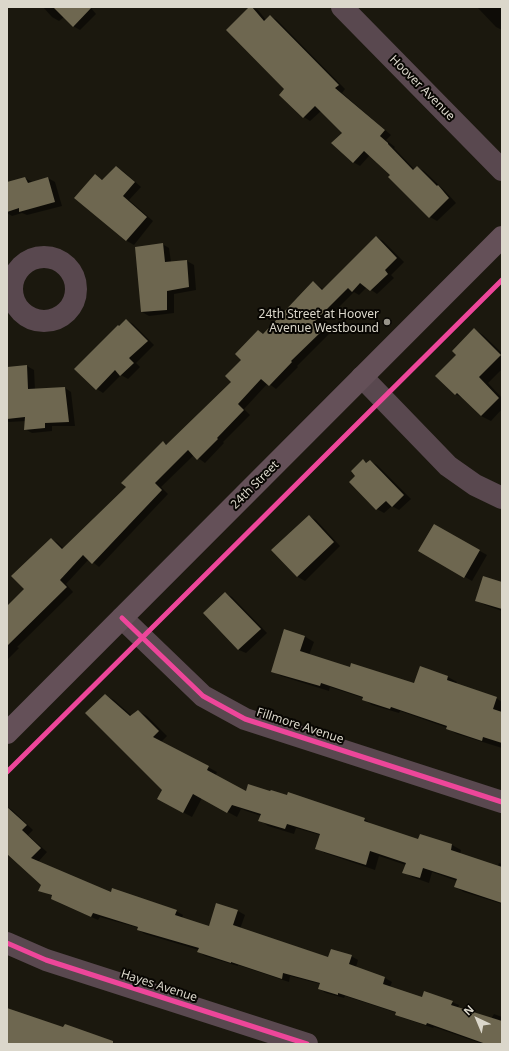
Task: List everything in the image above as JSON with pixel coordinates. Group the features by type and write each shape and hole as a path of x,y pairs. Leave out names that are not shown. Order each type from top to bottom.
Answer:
{"main road":[{"name":"24th Street","path":"7,733 502,237"}],"street":[{"name":"Hoover Avenue","path":"342,7 502,170"},
{"path":"362,377 448,466 475,485 502,498"},
{"name":"Fillmore Avenue","path":"122,618 203,696 245,719 502,802"},
{"name":"Hayes Avenue","path":"7,943 46,960 307,1044"}],"building":[{"path":"53,7 92,7 73,27"},
{"path":"249,7 252,7 264,21 270,15 339,85 335,88 385,130 380,136 413,170 417,166 437,186 438,185 449,198 429,218 388,177 390,175 364,151 353,163 331,143 342,133 315,106 303,118 279,95 284,89 226,30"},
{"path":"116,166 135,182 123,196 147,217 126,241 74,198 95,174 102,180"},
{"path":"25,177 28,183 48,177 55,202 19,212 19,208 7,212 7,182"},
{"path":"376,236 397,258 385,270 388,274 370,291 360,283 352,292 348,288 315,321 324,329 291,361 292,362 269,386 261,379 238,404 244,410 197,460 188,450 155,483 162,490 92,564 83,555 60,580 67,587 7,646 7,606 24,589 11,576 51,538 62,549 126,487 121,483 163,441 166,445 231,382 225,376 241,360 235,354 258,330 263,334 313,281 322,290"},
{"path":"163,243 165,262 187,260 189,287 167,291 167,310 141,312 135,247"},
{"path":"126,319 148,341 129,358 134,363 120,376 115,370 96,390 74,369 118,325 119,326"},
{"path":"474,328 501,355 479,377 499,398 481,416 457,393 455,395 435,376 456,355 452,351"},
{"path":"27,365 28,389 65,387 69,422 45,423 45,428 24,430 25,417 7,419 7,367"},
{"path":"363,459 366,463 370,460 404,495 392,507 386,501 376,510 349,482 355,476 351,471"},
{"path":"309,515 334,542 297,577 271,550"},
{"path":"434,524 480,550 464,578 418,551"},
{"path":"483,576 502,582 502,609 475,601"},
{"path":"225,592 261,629 238,650 203,613"},
{"path":"284,629 305,636 300,651 350,667 351,663 414,683 420,666 448,676 447,680 497,697 493,709 502,712 502,743 483,737 482,741 446,729 447,726 391,707 390,709 362,700 363,697 321,683 320,686 271,672"},
{"path":"105,694 130,716 138,710 159,731 153,737 209,766 207,770 246,791 248,784 287,795 288,792 365,818 364,821 418,839 420,834 452,844 451,850 502,867 502,903 454,887 457,879 423,868 420,878 402,873 406,863 370,851 366,865 315,849 320,834 287,824 285,829 258,821 261,814 232,805 227,813 193,794 183,813 157,799 162,790 85,713"},
{"path":"7,807 27,825 22,830 41,848 31,858 111,892 112,888 177,910 175,915 209,926 216,903 238,910 233,925 328,957 331,949 352,955 349,964 385,977 383,984 422,997 424,991 453,1001 451,1005 502,1021 502,1044 486,1044 427,1023 426,1025 395,1015 396,1012 338,993 338,995 318,989 320,983 283,973 282,979 231,963 197,952 199,948 137,930 138,927 93,913 91,917 51,899 52,895 38,891 41,885 7,854"},
{"path":"7,1008 63,1027 65,1024 113,1041 113,1044 7,1044"}],"cycle path":[{"path":"7,772 502,280"},
{"path":"122,618 203,696 245,719 502,802"},
{"path":"7,943 46,960 307,1044"}],"place":[{"name":"24th Street at Hoover Avenue Westbound","path":"387,322"}]}
